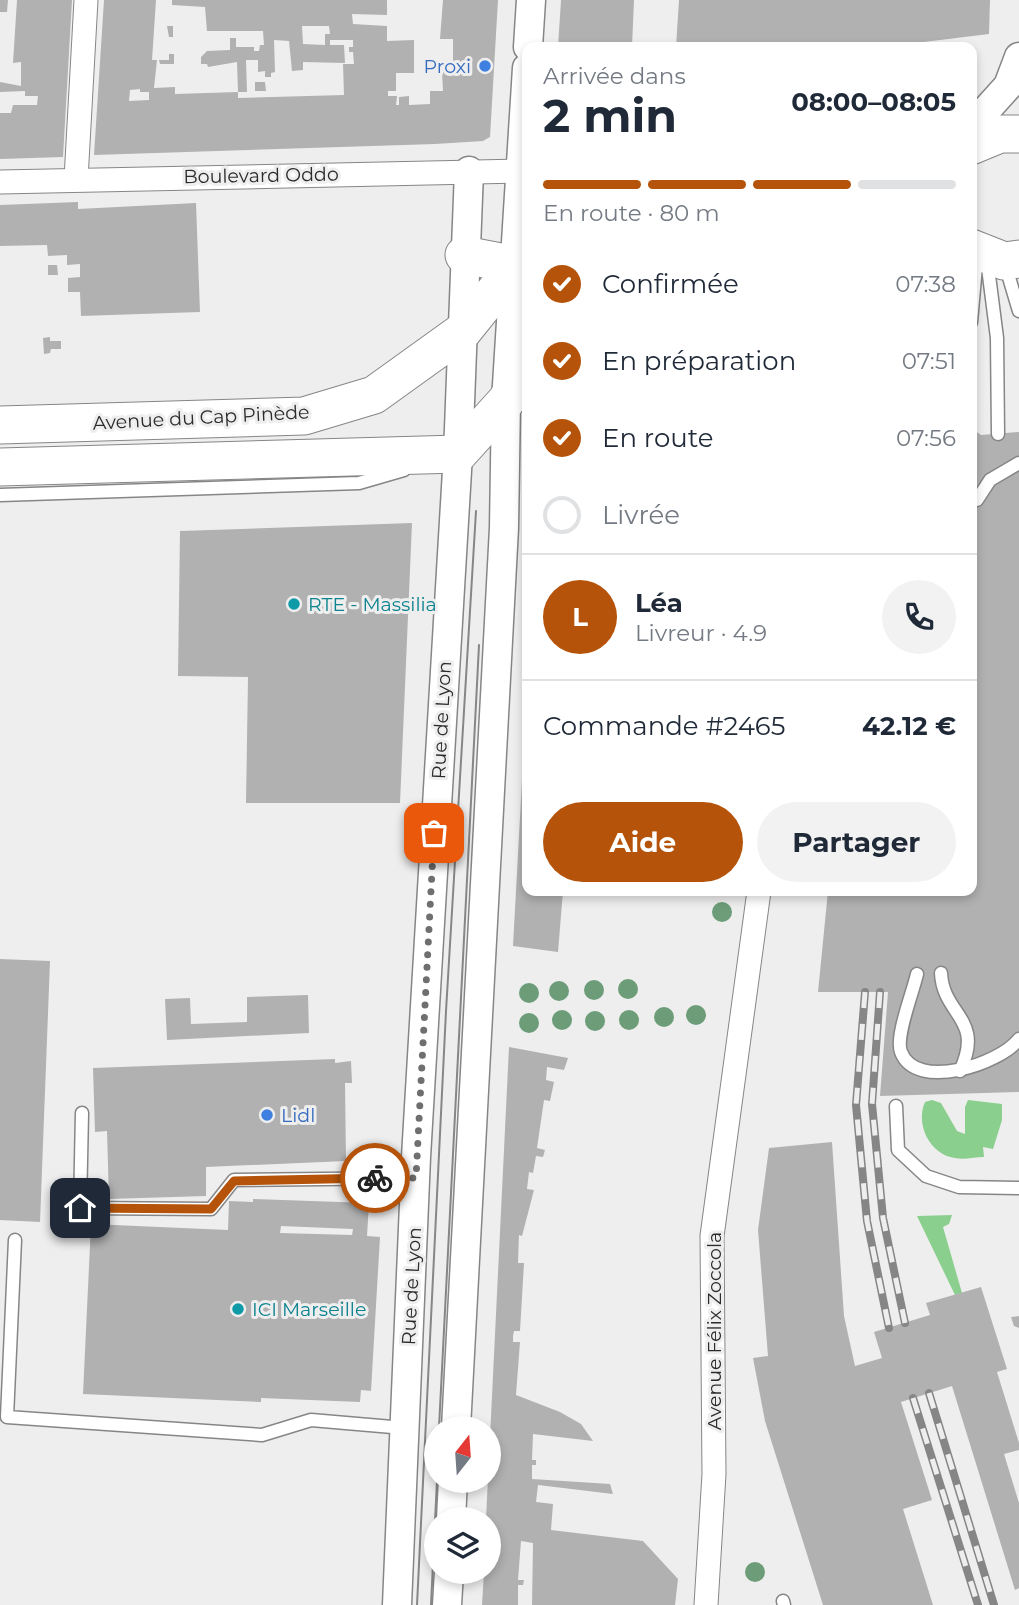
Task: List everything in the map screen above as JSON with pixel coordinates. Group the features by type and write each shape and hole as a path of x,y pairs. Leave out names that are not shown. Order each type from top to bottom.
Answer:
{"main road":[{"path":"977,144 1000,134 1019,134"},
{"path":"464,255 522,263"},
{"name":"Avenue du Cap Pinède","path":"0,425 304,416 374,395 463,331 522,264"},
{"path":"0,467 458,454 506,401 522,375"}],"street":[{"path":"76,179 86,0"},
{"path":"528,42 531,0"},
{"path":"977,123 1014,95 1019,57"},
{"name":"Boulevard Oddo","path":"0,182 522,170"},
{"name":"Rue de Lyon","path":"397,1605 416,1178 458,454 469,171"},
{"path":"457,1416 504,528 506,401 522,271"},
{"name":"Avenue Félix Zoccola","path":"706,1605 714,1474 712,1236 758,896"},
{"path":"447,1605 448,1584"}],"lane":[{"path":"986,253 1019,311"},
{"path":"977,294 986,253"},
{"path":"986,253 997,338 998,434"},
{"path":"0,495 359,483 458,454"},
{"path":"977,500 990,480 1019,463"},
{"path":"941,973 947,1000 959,1011 969,1043 960,1071"},
{"path":"917,974 899,1040 901,1054 911,1063 929,1070 960,1071 993,1060 1019,1039"},
{"path":"896,1106 898,1150 926,1176 959,1187 1019,1188"},
{"path":"82,1113 80,1208 211,1209 234,1181 416,1178"},
{"path":"15,1240 7,1417 261,1435 311,1420 404,1428"}],"green space":[{"path":"932,1100 941,1103 957,1131 965,1134 965,1107 968,1100 1002,1104 1002,1120 993,1149 983,1147 984,1157 966,1159 946,1156 938,1151 927,1137 922,1120 925,1102"},
{"path":"952,1215 949,1224 943,1227 962,1293 955,1295 917,1216"}],"building":[{"path":"0,0 8,0 7,12 0,12"},
{"path":"17,0 72,0 63,157 0,159 0,113 11,113 13,105 37,105 38,96 25,96 25,91 0,92 0,82 21,86 21,62 13,63"},
{"path":"104,0 156,0 152,60 157,60 154,88 175,87 175,94 238,92 237,62 208,67 207,64 201,64 201,57 207,51 230,50 230,38 236,38 236,47 254,47 254,51 259,51 260,45 264,45 263,31 207,31 205,7 172,5 172,0 387,0 387,15 352,14 353,24 387,26 387,41 414,40 414,73 396,73 396,91 388,91 388,96 397,96 396,105 399,105 399,97 409,96 409,105 430,104 430,91 443,91 442,72 453,72 453,39 440,39 443,0 498,0 490,137 483,141 94,155","holes":["302,26 329,26 330,34 325,34 325,45 303,44","274,40 289,41 292,71 303,70 303,62 345,63 344,45 330,45 330,40 353,40 353,47 349,47 349,52 353,52 354,64 343,64 344,95 238,98 238,92 247,92 246,60 258,60 258,72 265,71 265,77 271,77 271,73 275,72","130,90 149,92 149,100 129,101"]},
{"path":"561,0 634,0 632,42 558,42"},
{"path":"679,0 990,0 989,34 924,42 676,42"},
{"path":"167,26 173,26 173,37 169,37"},
{"path":"169,54 174,54 174,64 160,64 159,60 169,60"},
{"path":"255,82 265,82 266,91 255,91"},
{"path":"78,202 78,209 196,203 200,312 81,316 80,292 68,292 68,278 80,277 80,264 67,265 67,255 48,256 47,245 0,246 0,205"},
{"path":"48,265 57,265 58,275 48,275"},
{"path":"50,337 50,341 61,341 61,349 51,349 50,353 44,354 43,338"},
{"path":"977,432 981,435 1019,432 1019,1092 880,1096 888,992 818,992 828,896 977,896"},
{"name":"RTE - Massilia","path":"412,523 400,803 246,803 248,677 178,676 180,531"},
{"path":"522,780 522,896 563,896 558,952 513,946"},
{"path":"0,959 50,961 40,1222 0,1220"},
{"path":"308,995 309,1033 167,1040 165,999 190,998 191,1024 247,1022 247,997"},
{"path":"509,1047 568,1058 564,1070 547,1067 546,1080 554,1082 550,1101 544,1100 537,1148 545,1150 543,1157 536,1156 533,1173 529,1172 527,1189 534,1190 522,1236 519,1235 518,1263 524,1263 520,1331 514,1331 513,1336 513,1342 520,1342 516,1395 560,1412 581,1424 593,1441 533,1434 532,1460 536,1460 536,1465 532,1465 532,1479 610,1484 613,1494 538,1485 536,1502 553,1504 551,1530 643,1541 678,1579 675,1605 532,1605 533,1543 521,1541 518,1580 524,1580 523,1585 518,1585 518,1605 482,1605 483,1584 501,1584 501,1507 487,1507 487,1493 501,1493 501,1416 491,1416"},
{"path":"335,1059 335,1063 351,1061 352,1083 345,1083 346,1161 206,1167 206,1196 109,1199 107,1131 95,1132 93,1068"},
{"path":"832,1142 844,1316 855,1366 882,1358 874,1332 930,1315 926,1303 981,1287 1007,1369 997,1372 1019,1443 1019,1450 1004,1454 1019,1503 1019,1588 1015,1590 952,1386 901,1402 932,1500 903,1509 933,1605 823,1605 765,1421 753,1358 768,1356 758,1230 769,1148"},
{"name":"ICI Marseille","path":"253,1199 369,1203 367,1236 380,1237 371,1391 361,1390 360,1402 261,1398 261,1402 83,1394 91,1224 228,1230 229,1201 253,1202","holes":["281,1226 353,1229 352,1235 280,1233"]},
{"path":"1019,1316 1019,1328 1014,1326 1011,1317"}],"tram line":[{"path":"417,1605 446,1011 476,511"},
{"path":"440,1416 479,645"},
{"path":"431,1605 436,1493"}],"railway":[{"path":"865,992 856,1105 867,1221 889,1328"},
{"path":"880,992 872,1104 883,1218 905,1323"},
{"path":"929,1393 994,1605"},
{"path":"913,1398 978,1605"}],"way so far":[{"path":"375,1178 416,1178 434,833"}],"place":[{"name":"Proxi","path":"485,66"},
{"name":"RTE - Massilia","path":"294,604"},
{"name":"Lidl","path":"267,1115"},
{"name":"ICI Marseille","path":"238,1309"}],"route":[{"path":"80,1208 211,1209 234,1181 375,1178"}]}
